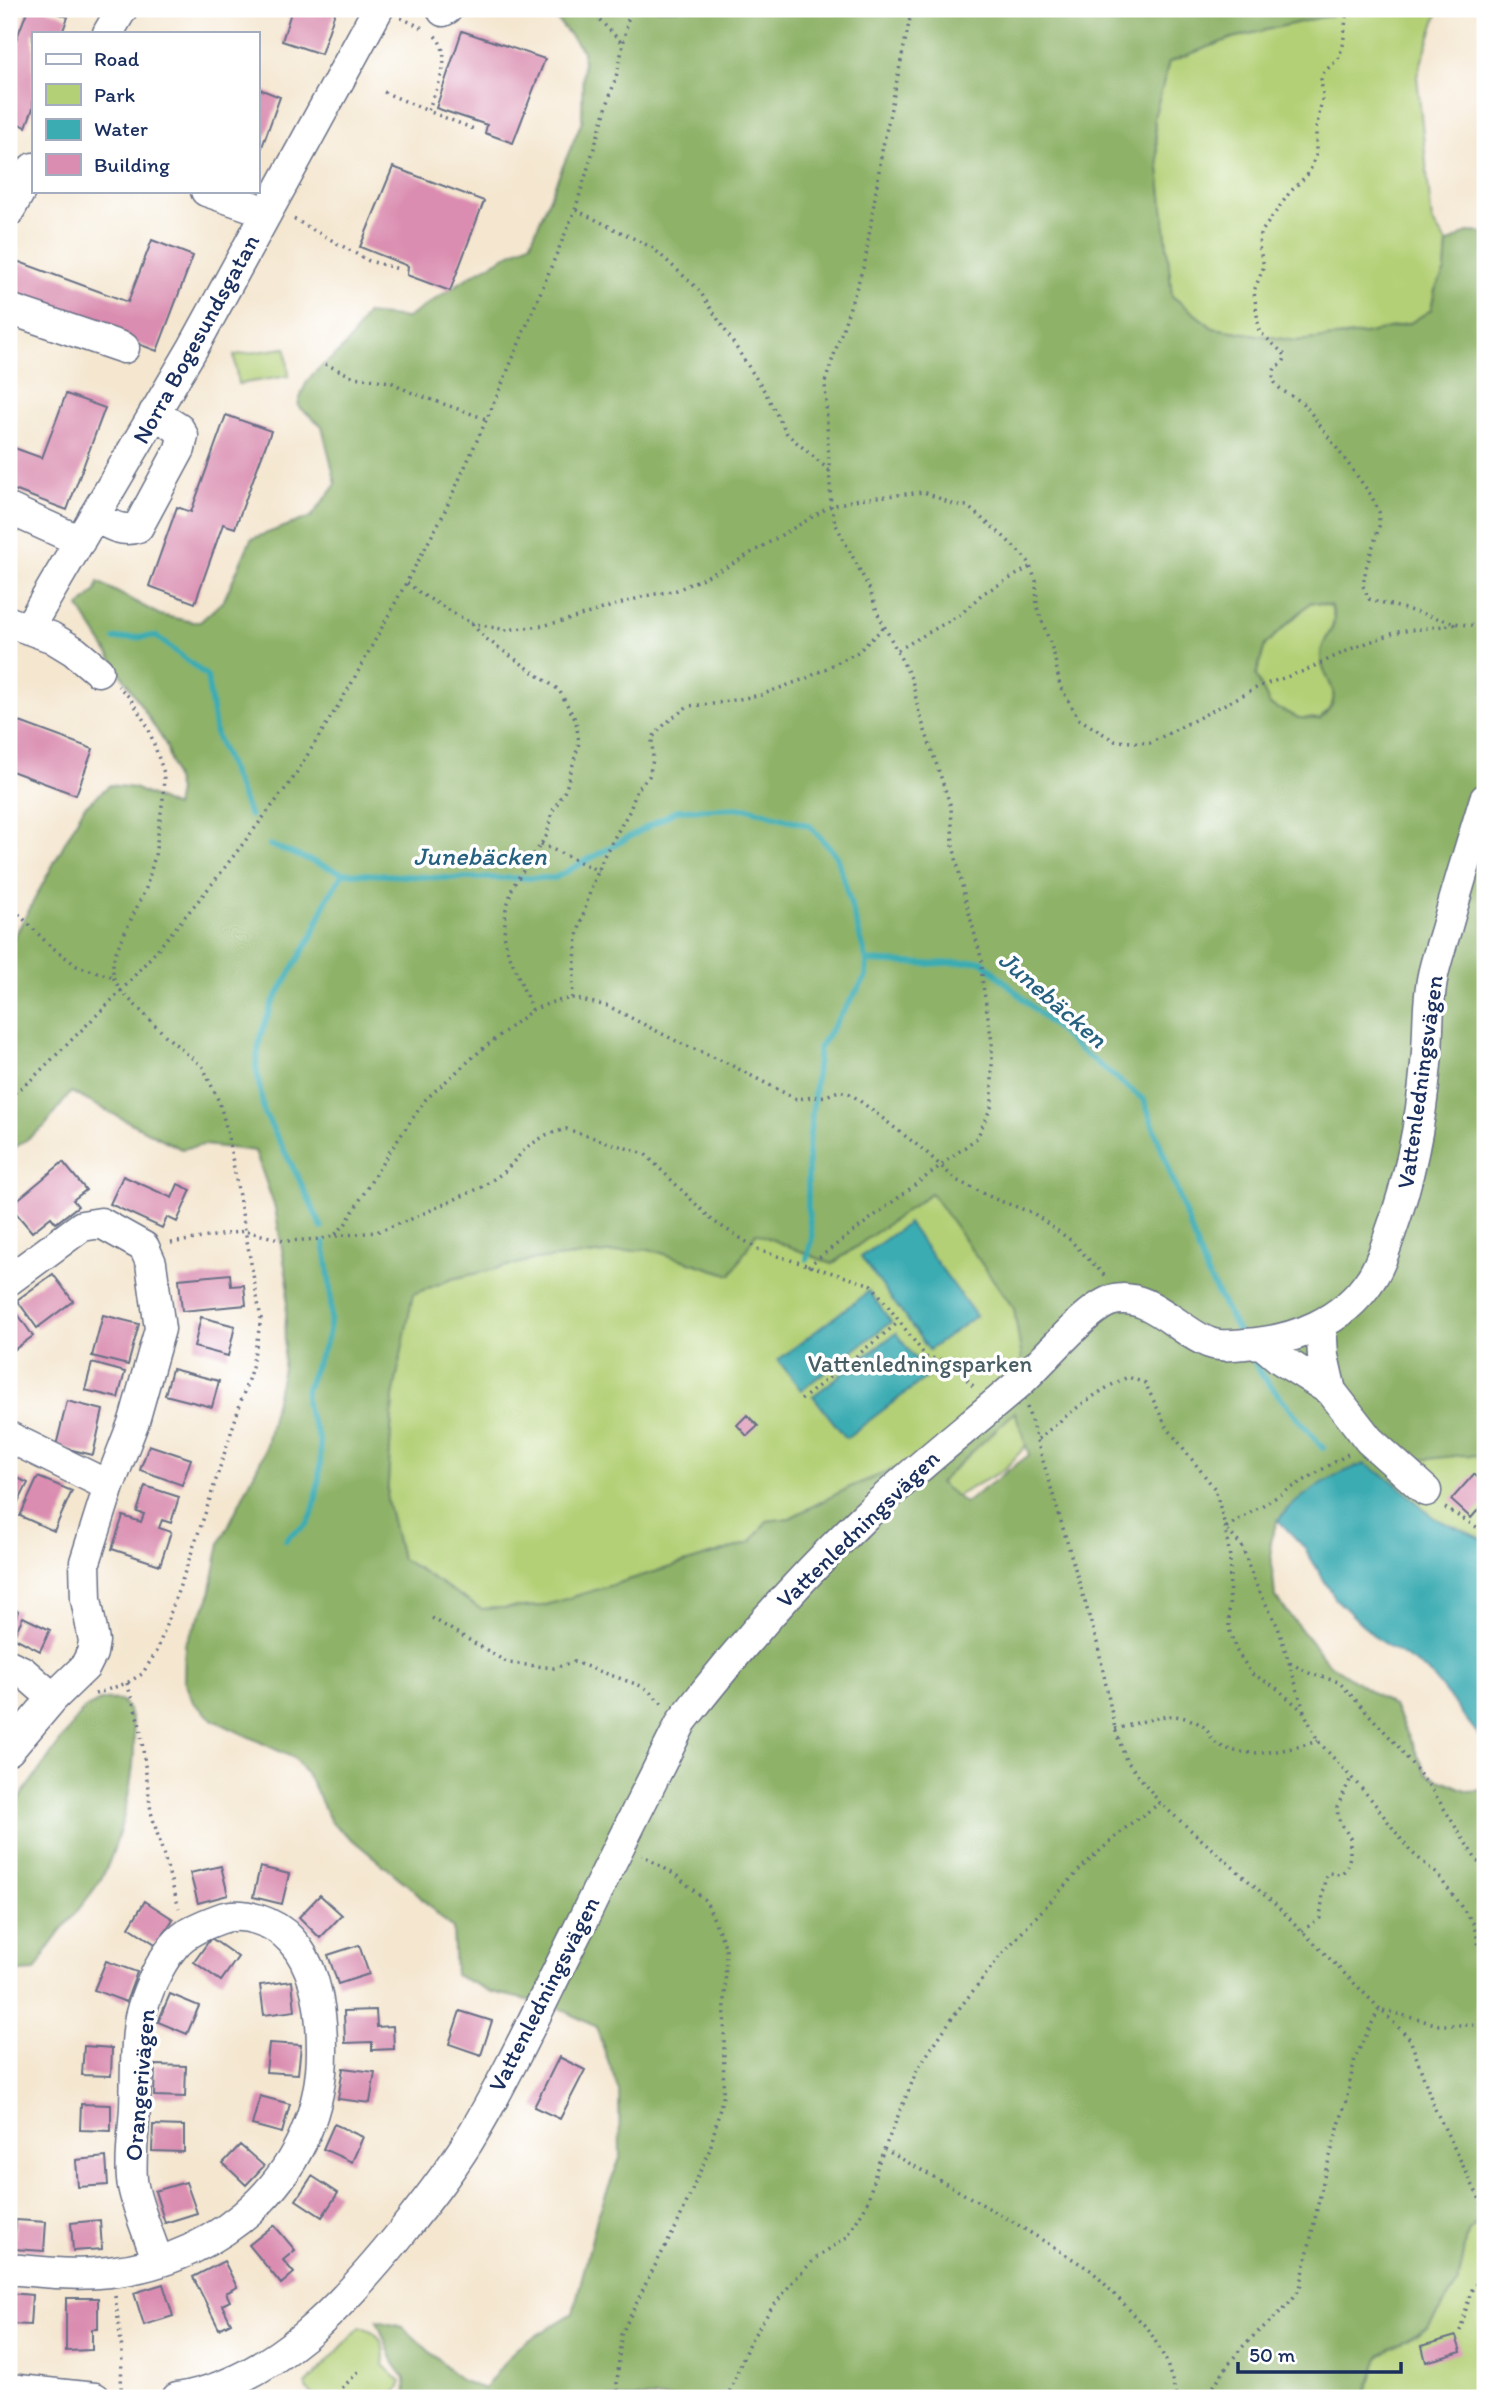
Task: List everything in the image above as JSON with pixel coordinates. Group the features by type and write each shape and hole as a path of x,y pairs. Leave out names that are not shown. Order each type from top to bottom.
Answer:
{"street":[{"path":"109,32 122,9"},
{"name":"Norra Bogesundsgatan","path":"18,626 87,529 269,209 387,12"},
{"path":"9,211 23,173"},
{"path":"210,192 269,209"},
{"path":"9,309 124,348"},
{"path":"9,509 87,529 118,528 128,531 138,527 180,449 183,436 179,429 154,413"},
{"path":"18,626 63,644 98,671"},
{"name":"Vattenledningsvägen","path":"177,2398 212,2391 273,2359 295,2343 337,2306 426,2203 467,2143 514,2057 682,1721 774,1610 863,1518 992,1404 1018,1385 1091,1312 1111,1301 1127,1300 1147,1305 1212,1344 1261,1343 1294,1336 1321,1325 1353,1301 1372,1278 1403,1199 1419,1127 1432,981 1485,799"},
{"path":"9,1280 82,1226 102,1223 144,1247 151,1263 160,1329 134,1422 109,1486 85,1562 92,1653 85,1667 53,1698 9,1749"},
{"path":"1321,1325 1323,1356 1331,1391"},
{"path":"1261,1343 1280,1359 1331,1391 1369,1440 1426,1491"},
{"path":"9,1437 109,1486"},
{"path":"9,1665 22,1671 53,1698"},
{"name":"Orangerivägen","path":"9,2269 72,2274 111,2272 158,2262 200,2246 237,2222 265,2197 288,2167 306,2134 319,2096 322,2026 316,1988 306,1963 292,1940 273,1925 250,1917 223,1917 196,1927 174,1945 151,1984 140,2019 132,2185 158,2262"},
{"path":"9,2389 95,2398"}],"path":[{"path":"582,9 595,15 623,44"},
{"path":"9,1097 31,1080 121,992 212,884 292,780 349,688 443,515 575,210 618,70 630,9"},
{"path":"808,1266 977,1138 992,1105 992,1042 982,979 982,961 953,845 951,807 919,713 912,680 884,627 869,587 835,523 831,506 825,382 865,262 882,150 910,9"},
{"path":"1347,9 1343,45 1338,59 1324,72 1321,80 1324,95 1316,129 1317,155 1309,173 1290,191 1261,234 1259,247 1264,266 1254,291 1259,331 1284,355 1285,360 1276,366 1273,372 1274,380 1282,393 1299,399 1305,405 1366,488 1379,512 1380,527 1366,568 1363,586 1368,599 1459,624 1485,627"},
{"path":"387,12 435,35 444,50 446,61 428,111"},
{"path":"384,92 474,129"},
{"path":"269,209 369,261 398,269"},
{"path":"575,210 653,248 699,290 765,391 787,434 829,470"},
{"path":"325,365 354,376 391,382 410,393 486,419"},
{"path":"471,623 506,630 541,626 645,596 677,590 729,566 831,506 859,499 924,492 955,505 967,506 1003,536 1032,566 1036,581 1037,607 1054,654 1060,686 1079,719 1115,741 1150,743 1260,686 1353,648 1397,632 1459,624"},
{"path":"898,650 961,614 982,594 1032,566"},
{"path":"407,583 471,623 485,638 559,690 576,721 579,743 566,789 552,812 547,835 513,886 506,909 504,934 507,949 532,1010"},
{"path":"572,998 577,936 590,892 605,854 637,790 649,776 653,760 652,738 688,706 761,695 807,678 858,652 884,627"},
{"path":"86,1698 127,1683 142,1674 157,1651 205,1514 251,1367 261,1320 220,1104 203,1067 168,1038 121,992 113,977 113,962 117,949 146,888 155,856 164,773 148,727 130,698 98,671"},
{"path":"541,844 599,870"},
{"path":"9,904 48,944 77,966 113,977"},
{"path":"334,1236 346,1223 384,1160 426,1099 532,1010 572,998 608,1006 796,1099 822,1097 839,1091 851,1094 896,1127 956,1180 1032,1213 1069,1239 1127,1300"},
{"path":"144,1247 245,1231 287,1241 376,1232 482,1187 504,1172 527,1147 546,1135 566,1129 645,1154 713,1221 761,1251 872,1285 927,1358 946,1360 992,1404"},
{"path":"801,1399 900,1322"},
{"path":"1038,1439 1078,1406 1110,1385 1128,1377 1145,1383 1166,1426 1215,1489 1230,1557 1229,1629 1236,1650 1252,1674 1274,1686 1304,1712"},
{"path":"1018,1385 1038,1439 1098,1646 1115,1729 1126,1760 1160,1803 1277,1906 1410,2039 1434,2107 1485,2210"},
{"path":"1225,1528 1350,1453"},
{"path":"1426,1491 1435,1502 1485,1532"},
{"path":"1225,1528 1242,1546 1254,1581 1279,1627 1304,1712 1318,1741 1392,1825 1410,1851 1437,1874 1462,1906 1474,1924 1485,1973"},
{"path":"432,1618 508,1663 554,1668 574,1662 644,1687 682,1721"},
{"path":"1290,1662 1311,1674 1339,1682 1397,1745 1433,1791 1477,1861 1485,1868"},
{"path":"127,1683 140,1726 151,1812 187,1935"},
{"path":"1115,1729 1149,1719 1175,1716 1203,1727 1210,1739 1220,1746 1239,1750 1263,1753 1318,1741"},
{"path":"1302,1931 1320,1919 1328,1873 1341,1874 1346,1870 1351,1847 1350,1838 1338,1818 1337,1807 1351,1778"},
{"path":"727,2398 749,2343 769,2312 793,2281 817,2257 847,2238 867,2204 884,2149 918,2068 954,2015 1002,1954 1083,1866 1130,1824 1160,1803"},
{"path":"619,2398 617,2383 621,2335 676,2227 710,2149 720,2109 723,2096 726,1948 706,1901 677,1876 621,1842"},
{"path":"1379,2009 1439,2025 1485,2025"},
{"path":"1206,2398 1230,2361 1292,2302 1300,2288 1312,2228 1355,2058 1379,2009"},
{"path":"884,2149 1010,2220 1092,2271 1149,2330 1166,2360 1177,2398"},
{"path":"111,2272 122,2350 121,2398"},
{"path":"1460,2330 1471,2291 1485,2272"},
{"path":"332,2398 359,2371"}],"green space":[{"path":"548,9 1357,9 1232,38 1169,62 1154,118 1172,296 1213,328 1296,341 1365,334 1410,323 1431,310 1435,290 1445,271 1447,244 1467,232 1485,233 1485,1456 1464,1455 1420,1460 1397,1484 1336,1475 1288,1508 1278,1520 1270,1541 1275,1597 1328,1663 1394,1707 1427,1774 1468,1791 1485,1790 1485,2215 1468,2232 1458,2283 1428,2328 1380,2355 1364,2398 406,2398 405,2379 394,2363 377,2321 403,2327 460,2380 484,2389 516,2348 573,2313 597,2218 620,2158 619,2091 596,2027 558,2007 492,1992 455,1975 453,1929 409,1886 331,1822 312,1782 294,1758 213,1720 193,1702 184,1680 185,1644 209,1599 220,1543 264,1453 283,1368 288,1284 275,1208 255,1151 204,1145 181,1149 71,1092 44,1127 9,1152 9,947 84,807 110,785 134,788 175,807 178,791 166,745 79,607 96,591 98,582 160,615 200,622 224,600 251,539 311,517 336,484 322,426 298,406 310,377 347,343 366,314 407,318 470,276 531,242 582,121 583,51","holes":["1311,602 1331,606 1334,614 1333,626 1321,653 1334,695 1330,708 1320,719 1299,718 1270,705 1256,676 1265,645","931,1193 1014,1309 1025,1379 952,1446 850,1487 790,1518 767,1521 750,1543 543,1606 481,1609 401,1558 387,1500 393,1397 413,1294 452,1279 533,1260 649,1249 731,1275 756,1233 832,1264","1015,1412 1029,1455 965,1503 939,1483"]},
{"path":"1357,9 1439,9 1417,76 1432,221 1447,244 1445,271 1435,290 1431,310 1410,323 1365,334 1296,341 1213,328 1172,296 1154,118 1168,62 1232,38"},
{"path":"286,348 289,376 238,384 234,355"},
{"path":"1311,602 1331,606 1334,620 1323,646 1321,660 1334,695 1330,708 1320,719 1299,718 1269,705 1256,676 1265,645"},
{"name":"Vattenledningsparken","path":"979,1147 1485,1414 1485,1577 1250,1509 1099,1364 1004,1470 876,1540 841,1492 790,1518 767,1521 750,1543 543,1606 481,1609 401,1558 387,1500 393,1397 412,1294 452,1279 533,1260 649,1249 731,1275 756,1232 832,1263"},
{"path":"102,1700 123,1703 131,1718 134,1739 129,1791 116,1843 101,1879 50,1946 35,1971 17,1972 9,1969 9,1812 84,1709"},
{"path":"1485,2215 1485,2398 1364,2398 1380,2355 1428,2328 1458,2283 1468,2232"},
{"path":"360,2327 373,2332 380,2340 384,2352 383,2365 401,2382 400,2388 391,2398 317,2398 306,2389 306,2385"}],"water":[{"path":"908,1223 976,1316 929,1350 861,1257"},
{"path":"869,1291 891,1322 801,1390 778,1360"},
{"path":"896,1333 928,1376 846,1438 813,1396"},
{"path":"1365,1464 1397,1484 1434,1518 1485,1540 1485,1743 1429,1672 1377,1639 1335,1598 1304,1547 1278,1520 1318,1486"}],"building":[{"path":"28,9 46,9 68,17 62,32 32,32 32,111 26,127 9,120 9,58"},
{"path":"292,9 336,9 321,54 282,41"},
{"path":"462,31 545,59 513,143 485,133 487,125 436,108"},
{"path":"259,89 280,97 259,155"},
{"path":"393,167 484,201 450,291 407,275 408,266 360,247"},
{"path":"152,240 193,256 157,351 9,295 9,274 14,260 128,302"},
{"path":"66,394 105,408 67,510 9,488 9,446 42,458"},
{"path":"226,415 271,431 235,528 223,524 195,603 149,586 177,507 191,512"},
{"path":"9,718 93,749 76,795 9,770"},
{"path":"63,1162 86,1190 73,1200 78,1206 56,1223 51,1217 32,1232 10,1206"},
{"path":"123,1176 172,1198 178,1184 191,1190 177,1222 167,1217 162,1228 110,1204"},
{"path":"53,1274 73,1301 37,1328 17,1300"},
{"path":"230,1274 231,1286 244,1285 246,1305 182,1311 179,1279"},
{"path":"15,1310 33,1336 11,1352 9,1314"},
{"path":"103,1315 139,1324 128,1365 92,1356"},
{"path":"201,1317 235,1326 228,1356 194,1347"},
{"path":"92,1363 125,1372 118,1398 85,1390"},
{"path":"172,1369 219,1381 212,1407 165,1395"},
{"path":"67,1401 103,1410 93,1455 56,1446"},
{"path":"747,1415 758,1426 747,1436 737,1425"},
{"path":"149,1445 191,1459 182,1485 140,1470"},
{"path":"9,1474 28,1483 15,1509 9,1506"},
{"path":"1474,1474 1485,1484 1485,1502 1471,1518 1451,1500"},
{"path":"38,1477 72,1491 54,1531 20,1516"},
{"path":"145,1486 179,1497 171,1523 162,1520 159,1528 171,1532 160,1565 112,1549 123,1516 141,1522 144,1514 137,1512"},
{"path":"9,1608 18,1611 9,1640"},
{"path":"23,1617 50,1630 40,1651 13,1637"},
{"path":"221,1866 228,1895 198,1903 190,1873"},
{"path":"260,1867 289,1874 282,1904 253,1897"},
{"path":"320,1895 342,1915 320,1938 299,1917"},
{"path":"145,1901 173,1919 157,1945 129,1927"},
{"path":"211,1938 238,1957 221,1981 194,1962"},
{"path":"359,1945 369,1974 338,1984 328,1955"},
{"path":"106,1961 137,1972 126,2002 94,1990"},
{"path":"292,1981 295,2011 264,2015 260,1985"},
{"path":"170,1994 199,2006 187,2034 158,2022"},
{"path":"376,2010 377,2027 393,2026 394,2049 372,2050 372,2042 345,2043 344,2011"},
{"path":"460,2011 492,2021 481,2055 449,2044"},
{"path":"269,2043 301,2045 298,2074 266,2072"},
{"path":"84,2046 112,2048 111,2076 82,2075"},
{"path":"559,2057 585,2070 560,2119 534,2107"},
{"path":"155,2065 186,2066 185,2097 154,2096"},
{"path":"343,2068 375,2072 370,2103 338,2099"},
{"path":"260,2096 290,2104 282,2133 252,2125"},
{"path":"81,2104 111,2105 111,2131 80,2130"},
{"path":"334,2124 363,2137 352,2162 323,2149"},
{"path":"153,2125 184,2126 184,2152 152,2151"},
{"path":"240,2145 264,2166 246,2185 223,2163"},
{"path":"106,2157 108,2185 78,2187 76,2160"},
{"path":"312,2176 338,2193 322,2217 296,2200"},
{"path":"186,2182 197,2213 165,2223 155,2191"},
{"path":"16,2220 46,2222 44,2251 14,2249"},
{"path":"100,2220 102,2249 73,2251 71,2223"},
{"path":"274,2225 295,2250 283,2260 294,2273 281,2284 249,2245"},
{"path":"224,2261 237,2287 226,2293 230,2301 222,2305 231,2323 219,2329 193,2277"},
{"path":"163,2284 173,2316 144,2325 134,2293"},
{"path":"9,2293 32,2295 30,2325 9,2324"},
{"path":"66,2298 98,2298 98,2329 92,2329 92,2350 66,2351"},
{"path":"1456,2336 1461,2352 1426,2362 1422,2346"}],"waterway":[{"name":"Junebäcken","path":"115,639 156,636 207,676 216,735 250,816"},
{"name":"Junebäcken","path":"270,845 343,873 446,878 555,878 678,810 748,808 810,826 837,856 867,961 928,964 982,961 1074,1045 1144,1100 1207,1274 1241,1337"},
{"path":"322,1228 264,1112 256,1066 260,1038 272,1004 313,934 327,899 343,873"},
{"path":"807,1259 812,1238 808,1210 808,1152 819,1048 866,977 867,961"},
{"path":"286,1540 311,1518 318,1484 319,1440 307,1408 306,1394 327,1339 331,1316 324,1243"},
{"name":"Junebäcken","path":"1250,1352 1261,1374 1323,1448"}]}
